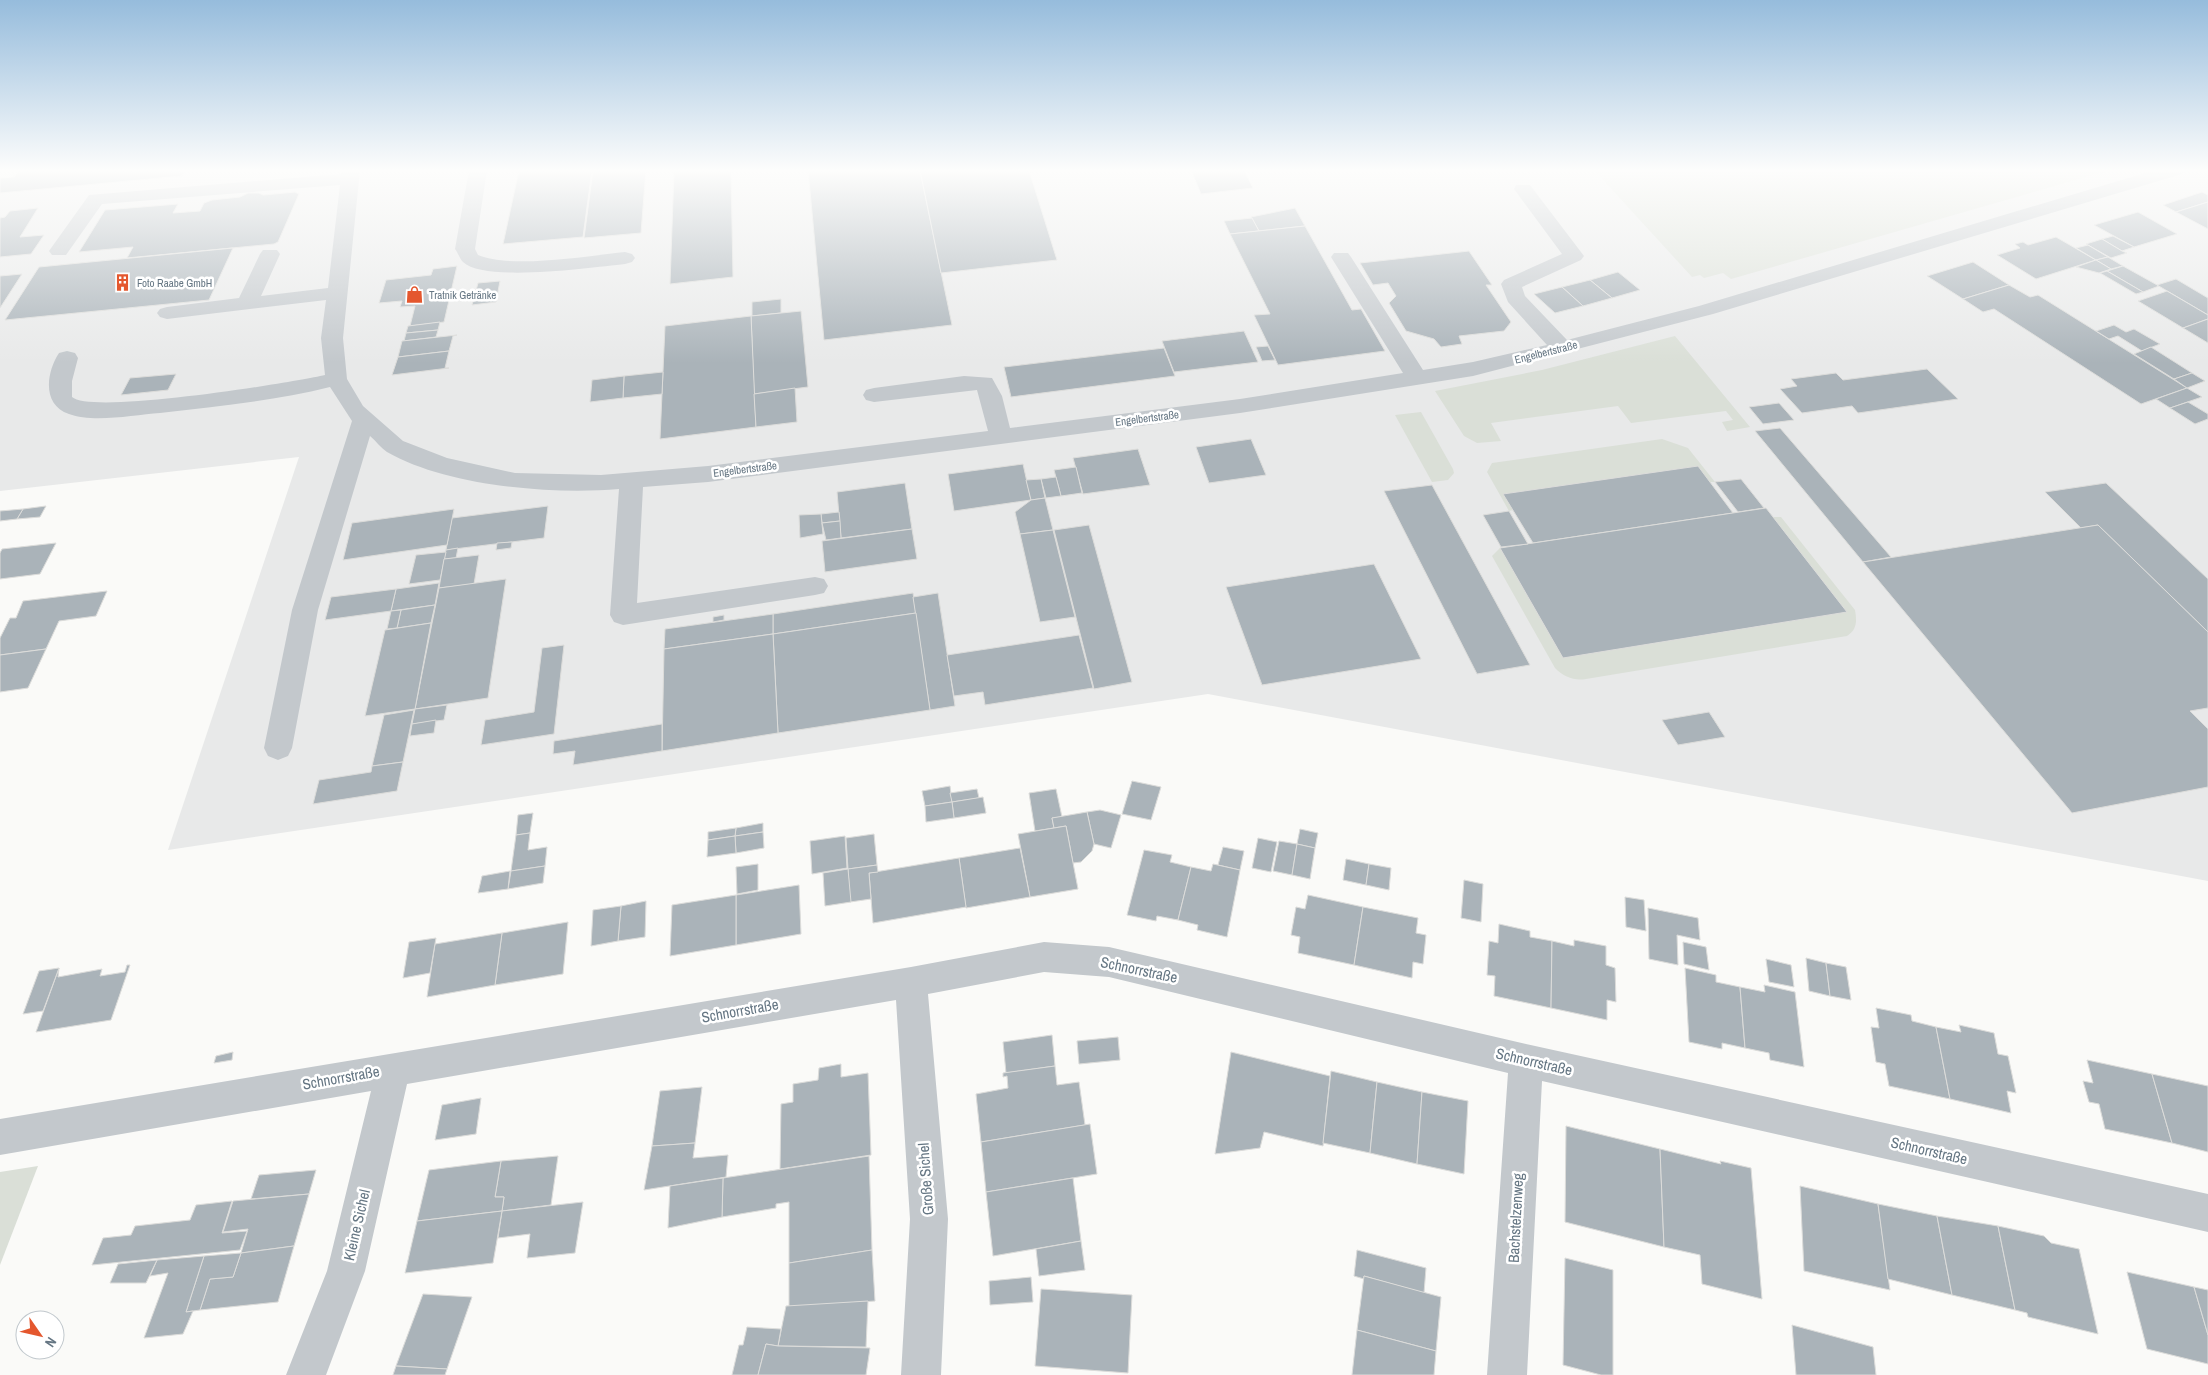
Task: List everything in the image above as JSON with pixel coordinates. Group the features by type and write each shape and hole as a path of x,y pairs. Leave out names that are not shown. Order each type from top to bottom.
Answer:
{"street":[{"path":"60,251 72,234"},
{"name":"Engelbertstraße","path":"344,234 332,338 336,379 355,411 395,446 441,465 515,481 601,483 708,474 1240,406 1473,369 1706,310 1961,234"},
{"path":"467,234 465,249 472,260 489,264 546,266 625,258"},
{"path":"1557,234 1574,256 1511,284 1515,298 1562,348"},
{"path":"247,304 270,254"},
{"path":"1341,257 1417,378"},
{"path":"167,313 337,293"},
{"path":"67,358 59,393 60,400 76,409 145,407 251,396 285,392 336,379"},
{"path":"874,396 964,383 984,383 991,396 1001,436"},
{"path":"278,748 305,610 364,419"},
{"path":"632,480 623,615 815,586"},
{"name":"Schnorrstraße","path":"0,1137 911,982 1044,957 1110,962 1526,1061 2208,1213"},
{"name":"Große Sichel","path":"911,982 929,1218 921,1375"},
{"name":"Bachstelzenweg","path":"1507,1375 1526,1061"},
{"name":"Kleine Sichel","path":"306,1375 346,1271 392,1070"}],"shaded area":[{"path":"0,234 2208,234 2208,881 1208,694 168,850 299,457 0,491"},
{"path":"1653,234 1887,234 1731,279 1723,273 1704,278 1700,275 1692,277"},
{"path":"1675,336 1750,427 1727,431 1722,422 1733,420 1726,411 1631,423 1618,406 1491,423 1501,441 1477,443 1464,436 1435,391 1542,370"},
{"path":"1421,412 1453,469 1454,473 1448,480 1432,482 1395,415"},
{"path":"1662,439 1688,448 1715,482 1710,482 1698,466 1504,494 1513,510 1509,511 1487,472 1492,463"},
{"path":"1773,517 1781,517 1855,610 1855,625 1853,631 1847,636 1586,679 1573,679 1555,668 1492,556 1500,548 1563,658 1847,612"},
{"path":"38,1166 0,1265 0,1172"}],"building":[{"path":"0,234 22,234 20,237 44,235 31,254 0,257"},
{"path":"90,234 281,234 278,242 274,244 127,258 133,247 79,252"},
{"path":"505,234 583,234 583,237 503,244"},
{"path":"585,234 628,234 584,238"},
{"path":"672,234 732,234 733,277 670,284"},
{"path":"814,234 933,234 952,325 824,340"},
{"path":"933,234 1049,234 1057,260 941,273"},
{"path":"1230,234 1310,234 1352,310 1361,309 1385,351 1278,365 1254,315 1270,314"},
{"path":"2111,234 2176,234 2134,247"},
{"path":"2113,236 2134,247 2122,251 2102,239"},
{"path":"2056,237 2096,260 2036,279 1997,255 2020,248 2015,244 2023,242 2028,245"},
{"path":"2102,239 2127,253 2111,258 2086,244"},
{"path":"2088,245 2108,257 2096,260 2076,248"},
{"name":"Foto Raabe GmbH","path":"233,248 209,300 5,320 39,267"},
{"path":"1469,251 1492,285 1486,285 1511,322 1504,331 1459,336 1462,344 1441,347 1434,339 1406,331 1389,303 1396,296 1388,283 1373,285 1360,263"},
{"path":"2108,257 2123,266 2111,269 2096,260"},
{"path":"2096,260 2111,269 2099,273 2076,267"},
{"path":"1973,262 2009,285 1963,299 1927,276"},
{"name":"Tratnik Getränke","path":"457,266 444,322 410,326 415,306 400,307 402,301 379,303 386,280 431,275 433,269"},
{"path":"2123,266 2159,286 2143,292 2107,271"},
{"path":"2107,271 2143,292 2136,294 2100,273"},
{"path":"1618,272 1640,290 1612,298 1590,280"},
{"path":"22,274 0,308 0,276"},
{"path":"2176,279 2208,298 2208,315 2157,285"},
{"path":"1590,280 1612,298 1583,306 1562,287"},
{"path":"500,281 496,302 472,305 478,283"},
{"path":"2009,285 2030,297 2038,295 2187,388 2141,404 1994,309 1983,312 1963,299"},
{"path":"1562,287 1583,306 1555,313 1534,294"},
{"path":"2167,291 2208,315 2208,319 2183,328 2138,301"},
{"path":"781,299 781,313 752,316 752,302"},
{"path":"801,311 808,387 754,394 751,316"},
{"path":"751,316 756,427 660,439 665,326"},
{"path":"2208,319 2208,343 2183,328"},
{"path":"440,322 438,330 406,333 408,326"},
{"path":"2114,325 2126,332 2134,329 2160,344 2142,351 2118,336 2109,339 2096,331"},
{"path":"438,330 436,337 404,341 406,333"},
{"path":"1244,331 1258,362 1174,372 1162,341"},
{"path":"457,335 453,336 449,351 398,357 402,341"},
{"path":"1268,346 1275,360 1262,361 1256,347"},
{"path":"2151,347 2192,373 2174,379 2134,354"},
{"path":"1164,348 1175,376 1011,397 1004,367"},
{"path":"449,351 445,368 449,368 392,375 398,357"},
{"path":"1927,369 1958,399 1858,413 1852,406 1802,413 1780,389 1797,386 1791,379 1836,373 1843,380"},
{"path":"663,372 662,394 623,398 624,376"},
{"path":"2192,373 2205,381 2187,388 2174,379"},
{"path":"176,374 168,390 121,395 130,378"},
{"path":"624,376 623,398 590,402 592,380"},
{"path":"795,388 797,422 756,427 754,394"},
{"path":"2187,388 2202,397 2170,408 2156,399"},
{"path":"2188,402 2208,414 2208,419 2195,424 2170,408"},
{"path":"1779,403 1794,420 1763,424 1749,407"},
{"path":"1780,428 1891,557 1863,562 1755,431"},
{"path":"1251,439 1266,475 1209,483 1196,447"},
{"path":"1138,449 1150,485 1083,494 1073,458"},
{"path":"1023,464 1031,500 954,511 948,474"},
{"path":"1698,466 1733,513 1533,543 1503,494"},
{"path":"1076,467 1082,493 1061,496 1054,470"},
{"path":"1056,477 1061,496 1046,498 1041,479"},
{"path":"1041,479 1045,498 1031,500 1026,480"},
{"path":"1741,479 1764,508 1738,512 1715,482"},
{"path":"905,483 912,529 841,538 837,492"},
{"path":"2106,483 2208,579 2208,632 2098,525 2081,528 2045,492"},
{"path":"1432,485 1530,665 1477,674 1384,491"},
{"path":"1045,498 1053,530 1020,534 1015,512 1031,500"},
{"path":"46,506 40,517 17,519 23,509"},
{"path":"548,506 544,538 446,550 452,518"},
{"path":"1766,508 1847,612 1563,658 1500,548"},
{"path":"23,509 17,519 0,521 0,511"},
{"path":"454,509 447,545 343,560 352,523"},
{"path":"1509,511 1528,544 1501,547 1483,515"},
{"path":"839,512 840,521 822,523 821,514"},
{"path":"821,514 823,534 800,538 799,515"},
{"path":"840,521 841,538 826,540 822,523"},
{"path":"1089,525 1132,682 1094,689 1054,530"},
{"path":"2098,525 2208,632 2208,708 2190,711 2208,729 2208,787 2072,813 1863,562"},
{"path":"912,529 917,559 825,572 822,541"},
{"path":"1053,530 1075,617 1040,622 1020,534"},
{"path":"512,542 511,548 496,550 497,543"},
{"path":"56,543 40,574 0,579 0,553 2,549"},
{"path":"458,548 456,558 444,559 446,550"},
{"path":"446,552 440,580 409,584 416,555"},
{"path":"479,555 474,584 439,588 444,559"},
{"path":"1374,564 1421,659 1262,685 1226,587"},
{"path":"506,579 488,698 415,709 439,588"},
{"path":"439,583 435,605 391,611 396,589"},
{"path":"396,589 391,611 325,620 331,597"},
{"path":"107,591 96,616 59,621 46,649 0,655 0,638 10,618 16,618 23,601"},
{"path":"913,593 916,613 773,634 773,614"},
{"path":"938,593 955,706 930,710 913,597"},
{"path":"435,605 431,623 397,628 401,610"},
{"path":"401,610 397,628 387,629 391,611"},
{"path":"916,613 930,710 778,733 773,634"},
{"path":"773,614 773,634 664,649 665,629"},
{"path":"724,615 724,620 713,622 713,617"},
{"path":"431,623 415,709 365,716 385,630"},
{"path":"773,634 778,733 662,751 664,649"},
{"path":"1079,635 1093,688 985,705 983,692 954,696 947,655"},
{"path":"564,645 554,734 481,745 485,720 534,712 542,648"},
{"path":"46,649 28,688 0,692 0,655"},
{"path":"447,705 444,720 412,724 415,709"},
{"path":"414,710 403,762 372,766 384,715"},
{"path":"1709,712 1725,737 1678,745 1662,720"},
{"path":"436,720 434,733 410,736 412,724"},
{"path":"662,724 662,751 573,765 575,751 553,754 554,741"},
{"path":"403,762 397,791 313,804 319,780 371,772 372,766"},
{"path":"1132,781 1161,787 1151,820 1122,814"},
{"path":"950,786 952,802 925,806 922,791"},
{"path":"977,789 979,798 952,802 950,793"},
{"path":"1056,789 1062,817 1052,818 1054,828 1035,831 1029,793"},
{"path":"983,797 986,813 954,818 952,802"},
{"path":"952,802 954,818 926,822 925,806"},
{"path":"1100,810 1121,815 1111,848 1094,844 1087,812"},
{"path":"1087,812 1094,844 1092,851 1081,862 1073,863 1066,826 1054,828 1052,818"},
{"path":"533,813 530,833 516,835 518,815"},
{"path":"763,823 763,832 735,836 736,828"},
{"path":"1066,826 1078,889 1030,897 1018,834"},
{"path":"736,828 735,836 708,840 708,832"},
{"path":"1300,829 1318,833 1315,848 1297,844"},
{"path":"763,832 764,848 736,853 735,836"},
{"path":"530,833 528,850 547,847 545,866 511,871 516,835"},
{"path":"874,834 877,865 848,869 846,838"},
{"path":"735,836 736,853 707,857 708,840"},
{"path":"845,836 847,868 812,874 810,841"},
{"path":"1258,838 1277,842 1271,872 1252,868"},
{"path":"1279,841 1297,844 1292,875 1273,871"},
{"path":"1297,844 1315,848 1310,879 1292,875"},
{"path":"1223,847 1244,851 1240,870 1218,865"},
{"path":"1020,848 1030,897 966,908 959,858"},
{"path":"1144,850 1172,855 1170,862 1191,867 1178,920 1157,916 1156,921 1127,915"},
{"path":"959,858 966,907 873,923 869,873"},
{"path":"1346,859 1369,864 1366,885 1343,880"},
{"path":"758,864 758,890 737,894 736,867"},
{"path":"1213,864 1240,870 1227,937 1197,930 1198,925 1178,920 1191,867 1211,871"},
{"path":"1369,864 1391,868 1389,890 1366,885"},
{"path":"877,865 878,872 869,873 871,899 850,902 848,869"},
{"path":"545,866 543,883 508,889 511,871"},
{"path":"848,869 851,902 825,906 823,873"},
{"path":"510,871 508,889 478,893 482,876"},
{"path":"1464,880 1483,884 1481,922 1461,918"},
{"path":"799,885 801,934 736,945 736,895"},
{"path":"736,895 736,945 670,956 672,905"},
{"path":"1308,895 1363,907 1354,965 1298,953 1300,937 1291,935 1296,907 1305,909"},
{"path":"1625,897 1644,900 1646,931 1626,927"},
{"path":"646,901 645,937 618,941 621,906"},
{"path":"621,906 618,941 591,946 593,910"},
{"path":"1363,907 1418,918 1416,933 1426,935 1423,964 1413,962 1412,978 1354,965"},
{"path":"1648,908 1698,918 1700,940 1677,935 1678,965 1649,959"},
{"path":"568,922 563,974 495,985 502,933"},
{"path":"1499,924 1530,931 1530,937 1552,941 1551,1008 1494,996 1495,976 1487,975 1489,941 1498,943"},
{"path":"502,933 495,985 427,997 435,944"},
{"path":"436,938 430,973 403,978 409,942"},
{"path":"1574,940 1606,946 1606,965 1615,968 1616,1002 1607,1000 1607,1020 1551,1008 1552,941 1574,946"},
{"path":"1683,942 1706,947 1709,970 1684,964"},
{"path":"1806,958 1826,963 1830,996 1809,991"},
{"path":"1766,959 1791,965 1794,987 1769,982"},
{"path":"1826,963 1846,967 1851,1000 1830,996"},
{"path":"127,965 130,965 111,1020 36,1032 59,968 58,977 102,969 100,976 125,972"},
{"path":"59,968 43,1011 23,1014 39,971"},
{"path":"1685,968 1716,975 1716,982 1740,987 1745,1048 1722,1043 1722,1049 1689,1042"},
{"path":"1764,985 1795,992 1804,1067 1770,1060 1769,1053 1745,1048 1740,987 1765,992"},
{"path":"1876,1008 1911,1015 1912,1021 1936,1027 1950,1099 1889,1086 1885,1064 1876,1062 1871,1027 1879,1028"},
{"path":"1959,1025 1994,1033 1998,1054 2008,1056 2016,1093 2007,1091 2011,1113 1950,1099 1936,1027 1961,1032"},
{"path":"1052,1035 1055,1066 1006,1073 1003,1042"},
{"path":"1118,1037 1120,1060 1079,1064 1077,1041"},
{"path":"233,1052 232,1060 214,1063 216,1056"},
{"path":"1231,1052 1330,1076 1323,1146 1264,1132 1260,1148 1215,1154"},
{"path":"2087,1060 2152,1074 2172,1143 2105,1129 2099,1104 2089,1102 2083,1081 2093,1083"},
{"path":"841,1064 841,1077 868,1073 871,1155 780,1169 781,1104 793,1102 793,1084 818,1080 819,1068"},
{"path":"1055,1066 1057,1085 1079,1082 1085,1125 981,1142 976,1094 1008,1088 1007,1076 1003,1077 1003,1073"},
{"path":"1331,1071 1377,1082 1370,1153 1323,1143"},
{"path":"2152,1074 2208,1086 2208,1152 2172,1143"},
{"path":"1377,1082 1422,1092 1417,1164 1370,1153"},
{"path":"702,1087 695,1143 652,1146 660,1091"},
{"path":"1422,1092 1468,1101 1464,1174 1417,1164"},
{"path":"481,1098 476,1134 435,1140 442,1105"},
{"path":"1090,1124 1097,1174 986,1192 981,1142"},
{"path":"1566,1126 1660,1149 1664,1247 1565,1222"},
{"path":"695,1143 693,1158 728,1155 726,1177 644,1190 652,1146"},
{"path":"1660,1149 1721,1164 1720,1161 1751,1168 1762,1299 1702,1284 1700,1255 1664,1247"},
{"path":"558,1156 551,1205 502,1211 504,1197 495,1197 501,1161"},
{"path":"869,1156 872,1250 789,1263 789,1202 776,1204 776,1208 722,1217 723,1178"},
{"path":"501,1161 495,1197 504,1197 502,1211 417,1221 429,1170"},
{"path":"316,1170 309,1194 251,1199 259,1175"},
{"path":"723,1178 722,1217 668,1228 670,1186"},
{"path":"1073,1178 1081,1241 993,1256 986,1192"},
{"path":"1800,1186 1878,1204 1890,1290 1804,1271"},
{"path":"309,1194 294,1246 241,1253 248,1229 223,1232 233,1201"},
{"path":"232,1201 222,1233 247,1231 240,1250 92,1265 103,1238 131,1235 135,1226 190,1220 196,1205"},
{"path":"583,1202 575,1253 527,1258 530,1234 498,1238 502,1211"},
{"path":"1878,1204 1937,1216 1952,1295 1888,1279"},
{"path":"502,1211 493,1263 405,1273 417,1221"},
{"path":"1937,1216 1998,1226 2015,1310 1952,1295"},
{"path":"1998,1226 2044,1236 2051,1243 2079,1249 2098,1334 2028,1317 2027,1313 2015,1310"},
{"path":"1081,1241 1085,1270 1039,1276 1036,1249"},
{"path":"294,1246 278,1302 200,1310 210,1279 233,1277 241,1253"},
{"path":"872,1250 875,1301 789,1307 789,1263"},
{"path":"1357,1250 1426,1268 1424,1293 1364,1276 1364,1279 1354,1276"},
{"path":"241,1253 233,1277 210,1279 200,1310 186,1312 204,1256"},
{"path":"204,1256 186,1312 193,1311 183,1334 144,1338 168,1273 150,1276 157,1260"},
{"path":"1565,1258 1613,1270 1613,1375 1601,1375 1563,1365"},
{"path":"157,1260 146,1283 110,1283 118,1264"},
{"path":"2127,1272 2194,1287 2208,1335 2208,1364 2147,1349"},
{"path":"1364,1276 1441,1297 1436,1351 1357,1330"},
{"path":"1031,1277 1033,1302 990,1305 989,1281"},
{"path":"2194,1287 2208,1290 2208,1335"},
{"path":"1041,1289 1132,1295 1128,1373 1035,1366"},
{"path":"423,1294 472,1297 447,1369 396,1366"},
{"path":"868,1301 866,1347 778,1346 786,1306"},
{"path":"1792,1325 1873,1347 1876,1375 1796,1375"},
{"path":"747,1327 781,1329 778,1346 766,1344 758,1375 732,1375 739,1345 743,1345"},
{"path":"1357,1330 1436,1351 1434,1375 1352,1375"},
{"path":"766,1344 778,1346 870,1348 866,1375 758,1375"},
{"path":"396,1366 447,1369 445,1375 393,1375"}],"place":[{"name":"Foto Raabe GmbH","path":"123,283"},
{"name":"Tratnik Getränke","path":"415,295"}]}
